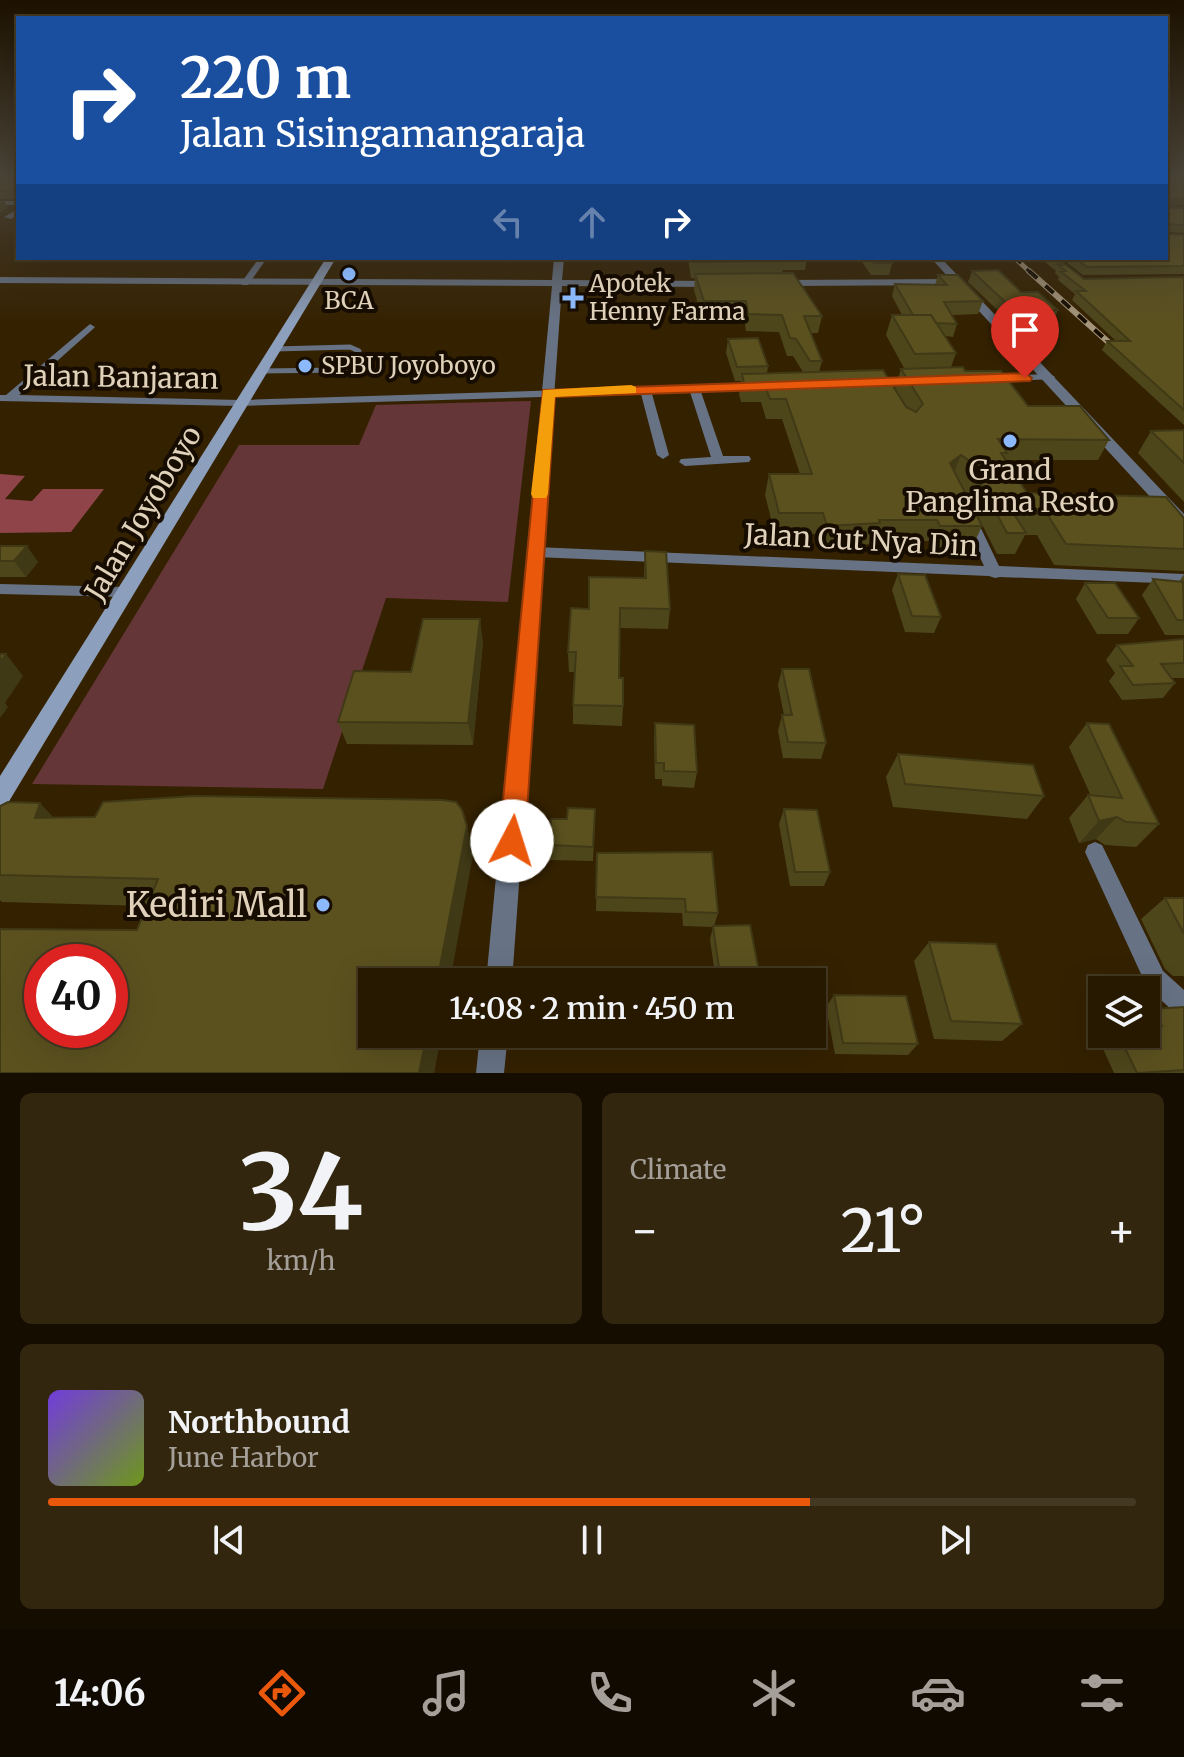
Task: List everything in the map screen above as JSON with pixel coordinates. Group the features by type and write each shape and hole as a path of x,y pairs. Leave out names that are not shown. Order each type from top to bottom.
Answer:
{"main road":[{"name":"Jalan Joyoboyo","path":"0,796 330,260"}],"street":[{"path":"245,283 262,260"},
{"path":"500,968 559,260"},
{"path":"938,260 1184,523"},
{"path":"0,280 732,284"},
{"path":"763,284 958,281"},
{"path":"5,398 90,327"},
{"path":"979,379 1050,377"},
{"name":"Jalan Banjaran","path":"5,398 240,403 771,387"},
{"path":"694,388 718,460"},
{"path":"645,389 663,455"},
{"path":"685,462 745,459"},
{"path":"965,509 995,573"},
{"name":"Jalan Cut Nya Din","path":"535,552 1184,579"},
{"path":"0,589 125,592"},
{"path":"1095,852 1155,979 1184,1006"},
{"path":"490,1073 493,1048"}],"lane":[{"path":"259,371 343,370 353,366 359,351 350,347 273,349"}],"shaded area":[{"path":"531,401 508,602 386,598 323,789 32,784 239,445 359,445 376,405"},
{"path":"0,474 25,476 5,499 32,501 43,489 104,489 71,532 0,533"}],"building":[{"path":"1168,233 1184,235 1184,266 1087,267 1078,260 1168,260"},
{"path":"692,260 784,261 692,262"},
{"path":"872,260 890,260 892,263 874,263"},
{"path":"1056,260 1084,279 1184,277 1184,410 1107,341 1130,341 1076,291 1086,291 1061,272 1066,271 1058,265 1062,265"},
{"path":"998,270 1021,292 1038,292 1058,310 1015,311 972,271"},
{"path":"793,273 822,316 804,316 822,361 810,361 796,339 790,338 782,315 748,314 746,301 704,301 695,274"},
{"path":"938,275 958,275 983,301 944,302 957,324 936,323 931,315 913,315 895,284 947,285"},
{"path":"892,315 931,315 956,353 915,354"},
{"path":"758,338 768,366 737,367 728,339"},
{"path":"963,367 965,371 1001,371 1028,406 1080,406 1109,440 998,439 1007,453 1001,453 1027,493 1166,497 1184,518 1184,549 1066,544 1047,514 1014,514 1026,533 1007,533 968,460 961,455 950,463 982,526 940,526 937,520 879,520 880,523 827,526 823,513 779,513 769,474 812,474 786,399 770,399 764,383 744,383 742,374 883,370 906,407 916,412 923,404 901,369"},
{"path":"1184,430 1184,463 1151,431"},
{"path":"0,546 27,546 14,561 0,561"},
{"path":"645,551 666,552 670,609 620,608 619,678 623,678 623,706 573,705 576,652 568,652 571,608 589,609 589,577 646,578"},
{"path":"898,574 925,575 941,617 912,616"},
{"path":"1153,579 1183,582 1184,620 1177,620"},
{"path":"1085,583 1115,583 1139,618 1108,618"},
{"path":"423,619 480,619 468,723 338,722 354,671 411,672"},
{"path":"1184,639 1184,663 1161,664 1175,683 1133,685 1120,666 1133,666 1117,645"},
{"path":"782,669 809,669 826,743 788,742 782,715 792,715"},
{"path":"655,723 694,725 697,772 664,771 664,763 656,763"},
{"path":"1087,723 1109,724 1159,824 1126,822 1117,817 1099,821 1088,795 1122,798"},
{"path":"898,754 1033,765 1044,796 905,784"},
{"name":"Kediri Mall","path":"194,796 456,802 467,826 440,968 358,968 358,1048 424,1048 419,1073 0,1073 0,929 137,930 158,879 0,875 0,806 8,802 40,803 35,818 95,817 103,802"},
{"path":"568,808 595,809 593,847 549,845 551,819 567,819"},
{"path":"784,809 817,810 830,872 795,872"},
{"path":"712,852 718,913 686,912 685,899 596,897 597,853"},
{"path":"1165,898 1184,898 1184,934"},
{"path":"750,925 758,968 719,968 713,926"},
{"path":"929,942 996,944 1022,1024 951,1021"},
{"path":"834,995 906,996 918,1044 843,1043"},
{"path":"1184,1007 1184,1070 1137,1073 1125,1048 1160,1048 1160,1009"}],"railway":[{"path":"1017,260 1031,273"},
{"path":"1029,271 1116,349"}],"slow traffic":[{"path":"540,494 548,393 631,390"}],"place":[{"name":"BCA","path":"349,274"},
{"name":"Apotek Henny Farma","path":"573,298"},
{"name":"SPBU Joyoboyo","path":"305,366"},
{"name":"Grand Panglima Resto","path":"1010,441"},
{"name":"Kediri Mall","path":"323,905"}],"route":[{"path":"512,841 548,393 1025,378"}]}
